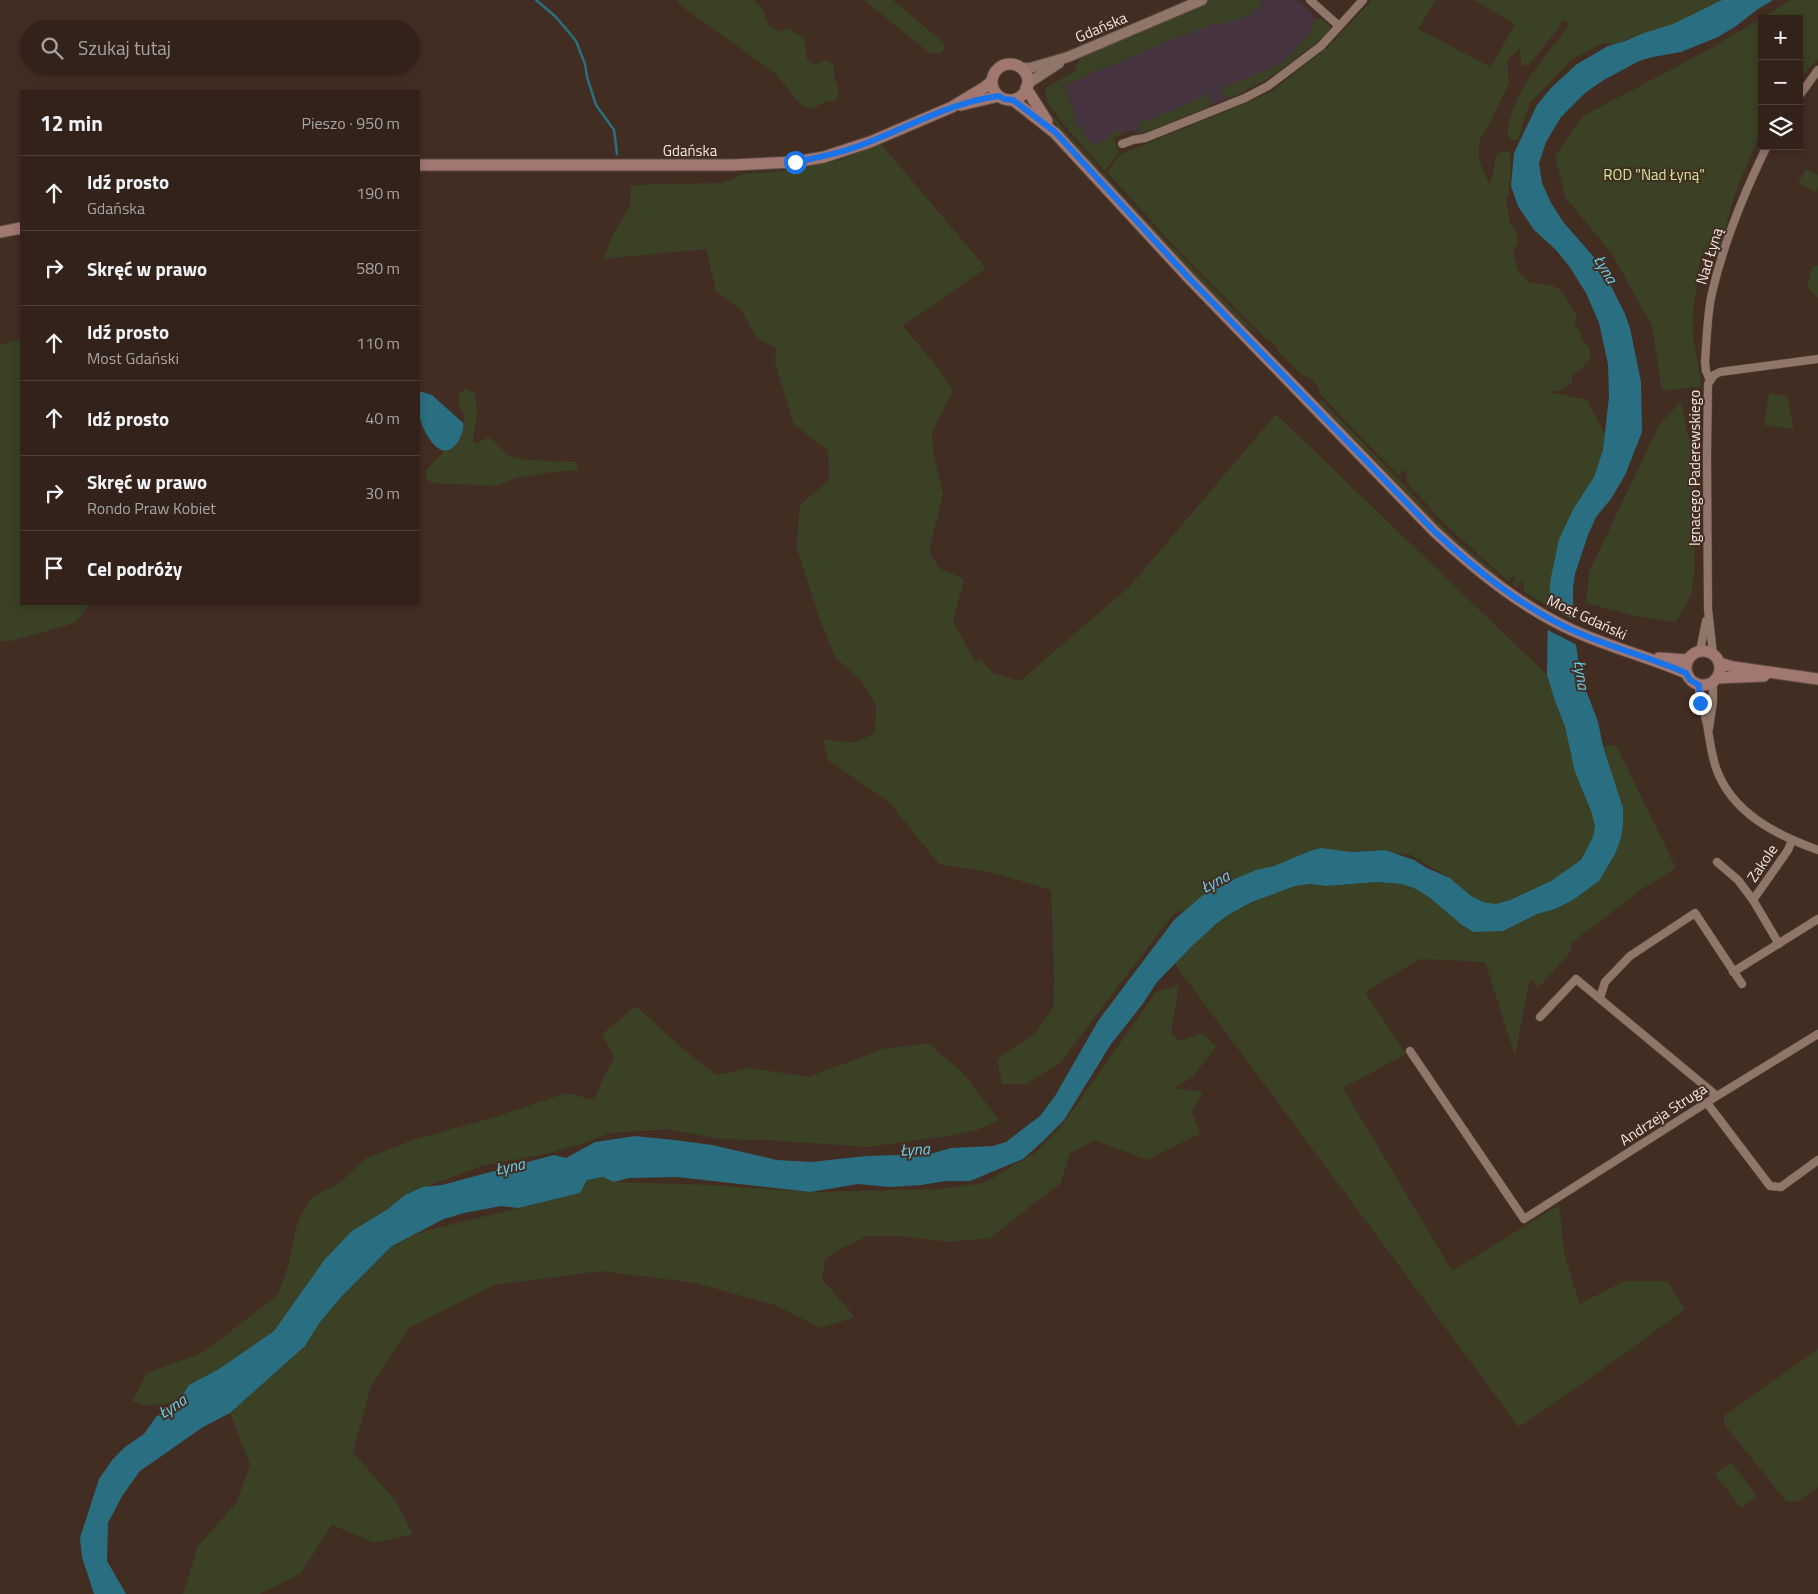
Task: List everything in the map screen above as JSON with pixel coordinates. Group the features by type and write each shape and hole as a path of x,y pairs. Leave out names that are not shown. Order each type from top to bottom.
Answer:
{"main road":[{"path":"1012,65 1020,68 1026,76 1027,86 1055,132 1013,100 1004,99 999,96 994,90 992,81 995,72 1002,66 1012,65"},
{"name":"Gdańska","path":"420,164 732,165 795,162 824,157 851,149 952,107 992,81"},
{"path":"1013,100 1021,96 1027,86"},
{"name":"Gdańska","path":"952,107 999,96"},
{"name":"Most Gdański","path":"1055,132 1188,277 1435,532 1479,571 1521,601 1571,629 1612,647 1642,657"},
{"path":"0,232 20,228"},
{"path":"1778,674 1715,680 1704,686 1690,680 1686,673 1688,660 1700,651 1733,667 1818,680"},
{"path":"1642,657 1688,660"},
{"path":"1642,657 1686,673"},
{"path":"1715,680 1720,671 1716,659"}],"street":[{"name":"Gdańska","path":"1020,68 1030,68 1068,57 1202,0"},
{"path":"1310,0 1340,26"},
{"path":"1122,144 1145,138 1260,90 1280,78 1308,56 1340,26 1363,0"},
{"name":"Gdańska","path":"1027,86 1068,57"},
{"path":"1803,90 1818,70"},
{"name":"Nad Łyną","path":"1710,380 1706,371 1705,361 1712,294 1725,248 1743,197 1765,150"},
{"name":"Ignacego Paderewskiego","path":"1716,659 1708,609 1707,389 1710,380 1720,372 1818,359"},
{"name":"Ignacego Paderewskiego","path":"1700,651 1708,609"},
{"path":"1708,730 1715,680"},
{"path":"1699,685 1700,703 1708,730 1709,743 1716,770 1729,792 1744,811 1766,827 1818,850"},
{"name":"Zakole","path":"1753,900 1788,850 1792,840"},
{"name":"Zakole","path":"1717,862 1738,880 1753,900 1779,944"},
{"path":"1600,998 1605,982 1630,956 1694,913 1742,984"},
{"path":"1733,972 1818,919"},
{"path":"1540,1017 1576,979 1717,1096"},
{"name":"Andrzeja Struga","path":"1410,1051 1524,1219 1818,1034"},
{"path":"1707,1104 1770,1186 1781,1187 1818,1160"}],"shaded area":[{"path":"1256,0 1297,0 1323,25 1302,52 1229,98 1141,134 1132,130 1122,134 1110,135 1114,147 1098,153 1050,101 1048,89"}],"green space":[{"path":"677,0 754,0 763,10 768,24 779,32 787,28 804,38 807,59 815,65 825,60 833,64 839,91 836,100 825,102 812,109 800,104 775,73 681,6"},
{"path":"864,0 893,0 944,43 945,47 941,54 929,53"},
{"path":"1211,0 1260,0 1262,5 1252,10 1254,13 1237,21 1236,19 1219,26 1217,22 1185,34 1064,86 1076,116 1073,118 1087,140 1093,145 1110,137 1109,134 1120,130 1122,134 1114,138 1119,152 1105,171 1065,126 1047,102 1046,88 1076,70 1075,68 1081,57 1090,52"},
{"path":"1372,0 1436,0 1418,29 1491,67 1515,24 1474,0 1722,0 1673,24 1615,44 1603,43 1572,59 1530,103 1518,139 1512,140 1507,134 1513,108 1524,86 1570,23 1562,20 1557,30 1529,65 1524,66 1521,63 1520,47 1507,61 1509,83 1488,127 1481,137 1479,160 1489,184 1493,175 1496,154 1502,151 1509,152 1511,158 1509,193 1506,201 1510,222 1514,227 1518,240 1513,255 1518,270 1529,283 1555,286 1563,292 1576,313 1575,324 1581,333 1580,337 1591,352 1589,360 1572,377 1572,383 1561,390 1550,392 1587,400 1606,436 1594,477 1574,508 1555,555 1548,606 1523,591 1524,585 1521,581 1517,587 1512,584 1516,578 1513,576 1508,581 1447,526 1407,483 1406,472 1401,470 1401,475 1399,476 1320,394 1317,385 1311,378 1303,376 1269,339 1267,340 1177,249 1107,172 1121,154 1272,91 1329,46"},
{"name":"ROD \"Nad Łyną\"","path":"1791,0 1818,0 1818,59 1803,75 1803,15 1766,15"},
{"path":"1318,18 1323,19 1330,27 1319,40 1269,78 1229,98 1224,95 1221,88 1224,84 1225,87 1285,62 1284,57 1287,59 1313,30 1310,27"},
{"name":"ROD \"Nad Łyną\"","path":"1758,20 1758,138 1734,196 1719,253 1701,256 1693,312 1693,336 1702,386 1662,391 1652,326 1612,254 1566,198 1555,156 1583,116 1710,49"},
{"path":"1203,93 1207,94 1211,102 1208,107 1144,133 1138,128 1138,123 1143,119 1145,122 1203,97"},
{"path":"1042,103 1064,130 1148,222 1258,335 1244,325 1175,256 1064,135 1040,104"},
{"path":"881,144 986,268 903,326 937,367 953,390 932,433 934,455 943,494 929,551 939,568 964,579 953,622 976,663 980,659 993,673 1020,681 1130,586 1276,414 1547,675 1565,727 1575,772 1595,826 1593,837 1581,860 1551,881 1510,900 1496,904 1483,902 1471,896 1450,878 1411,855 1372,850 1353,852 1321,848 1274,866 1256,870 1203,895 1188,909 1174,913 1060,1063 1026,1084 1002,1084 997,1059 1035,1033 1053,1008 1051,890 994,873 939,864 889,802 828,760 823,739 855,743 875,733 876,705 862,682 835,657 821,623 796,546 800,505 829,480 828,450 794,425 775,363 776,348 757,338 741,310 716,291 706,249 603,259 613,235 631,204 630,186 723,183 743,174 791,170 837,161"},
{"path":"1806,169 1818,175 1816,192 1798,183"},
{"path":"1812,266 1818,266 1818,298 1807,287"},
{"path":"20,339 20,605 89,605 75,623 11,641 0,641 0,345"},
{"path":"466,389 474,393 477,407 473,435 473,441 476,444 489,437 507,455 526,460 577,462 578,470 516,478 495,486 431,483 426,478 425,472 444,451 453,448 462,434 465,419 459,404 459,393"},
{"path":"1769,393 1787,396 1794,429 1764,425"},
{"path":"1321,400 1406,487 1431,516 1496,573 1505,585 1458,546 1429,518 1318,402"},
{"path":"1681,401 1687,432 1698,468 1693,522 1695,561 1692,593 1676,622 1636,616 1586,603 1589,572 1659,425"},
{"path":"1616,745 1676,868 1639,891 1569,945 1573,949 1539,987 1530,979 1515,1056 1485,962 1420,959 1365,992 1406,1054 1343,1088 1452,1271 1559,1205 1565,1257 1580,1304 1625,1281 1667,1281 1685,1309 1519,1427 1174,963 1204,934 1228,915 1266,896 1295,886 1310,884 1326,886 1377,882 1402,884 1416,889 1430,898 1474,932 1503,931 1537,914 1555,909 1573,900 1599,881 1615,854 1623,808 1603,746"},
{"path":"1179,985 1171,1033 1179,1041 1202,1033 1216,1046 1193,1077 1174,1088 1203,1092 1192,1111 1200,1134 1147,1160 1095,1140 1070,1153 1061,1183 990,1238 949,1242 901,1236 867,1236 840,1249 825,1260 822,1279 855,1317 821,1328 775,1305 695,1283 601,1271 494,1285 409,1328 371,1386 353,1452 395,1500 413,1534 375,1543 332,1525 300,1574 259,1594 183,1594 198,1546 237,1502 250,1464 230,1413 305,1346 320,1322 341,1297 393,1246 421,1232 580,1193 587,1180 603,1177 614,1182 711,1185 810,1192 940,1189 984,1183 1036,1152 1063,1124 1156,992"},
{"path":"636,1006 682,1048 716,1075 750,1068 808,1077 884,1049 928,1043 962,1072 999,1120 980,1129 948,1136 867,1147 767,1140 719,1139 668,1129 610,1133 582,1144 545,1154 481,1166 405,1195 325,1259 274,1331 219,1369 189,1385 178,1402 146,1406 132,1401 147,1373 202,1353 278,1295 288,1266 298,1220 312,1197 338,1184 365,1159 412,1140 495,1117 566,1093 594,1100 606,1072 615,1058 602,1034"},
{"path":"1818,1349 1818,1487 1797,1502 1786,1501 1724,1424 1724,1416"},
{"path":"1731,1462 1757,1496 1741,1508 1715,1474"}],"water":[{"path":"1722,0 1773,0 1718,37 1681,52 1639,61 1602,81 1585,93 1561,117 1546,142 1539,163 1542,183 1551,203 1564,223 1600,264 1625,314 1630,328 1641,382 1642,432 1625,475 1611,499 1596,517 1575,574 1573,587 1573,626 1581,677 1598,722 1603,746 1623,808 1621,838 1615,854 1599,881 1573,900 1555,909 1537,914 1503,931 1474,932 1462,925 1430,898 1416,889 1402,884 1377,882 1326,886 1310,884 1295,886 1252,902 1216,924 1157,982 1142,1005 1111,1044 1064,1120 1042,1142 1023,1159 970,1181 945,1181 922,1185 889,1187 858,1184 810,1192 677,1177 629,1178 614,1182 603,1177 587,1180 580,1193 518,1208 501,1206 444,1219 392,1246 341,1297 320,1322 305,1346 230,1413 203,1427 140,1471 122,1496 108,1523 107,1561 126,1594 94,1594 82,1557 80,1538 99,1479 113,1459 125,1447 144,1434 156,1417 178,1402 189,1385 219,1369 274,1331 325,1259 352,1231 388,1209 405,1195 423,1187 442,1185 554,1155 566,1158 595,1142 635,1136 712,1145 777,1160 811,1162 866,1156 930,1154 951,1148 993,1146 1006,1142 1040,1116 1055,1096 1098,1021 1174,920 1203,895 1230,881 1321,848 1352,852 1385,850 1414,860 1450,878 1471,896 1483,902 1496,904 1510,900 1551,881 1581,860 1593,837 1595,826 1575,772 1565,727 1547,675 1548,606 1551,577 1559,539 1574,508 1594,477 1603,450 1609,397 1608,364 1599,323 1586,293 1569,266 1556,250 1534,230 1518,206 1511,186 1514,153 1537,105 1551,88 1577,64 1608,46 1673,24"},
{"path":"420,391 432,395 463,423 462,433 457,444 453,448 443,451 429,438 420,419"}],"pier":[{"path":"1545,605 1575,620 1577,645 1544,628"}],"waterway":[{"path":"536,0 556,17 576,41 585,64 596,105 614,130 617,154"}],"route":[{"path":"795,162 824,157 851,149 952,107 999,96 1004,99 1013,100 1055,132 1188,277 1435,532 1464,558 1494,583 1521,601 1571,629 1612,647 1686,673 1690,680 1699,685 1700,703"}],"water label":[{"name":"Łyna","path":"1606,269"},
{"name":"Łyna","path":"1582,675"},
{"name":"Łyna","path":"1215,881"},
{"name":"Łyna","path":"915,1149"},
{"name":"Łyna","path":"510,1166"},
{"name":"Łyna","path":"172,1406"}]}
